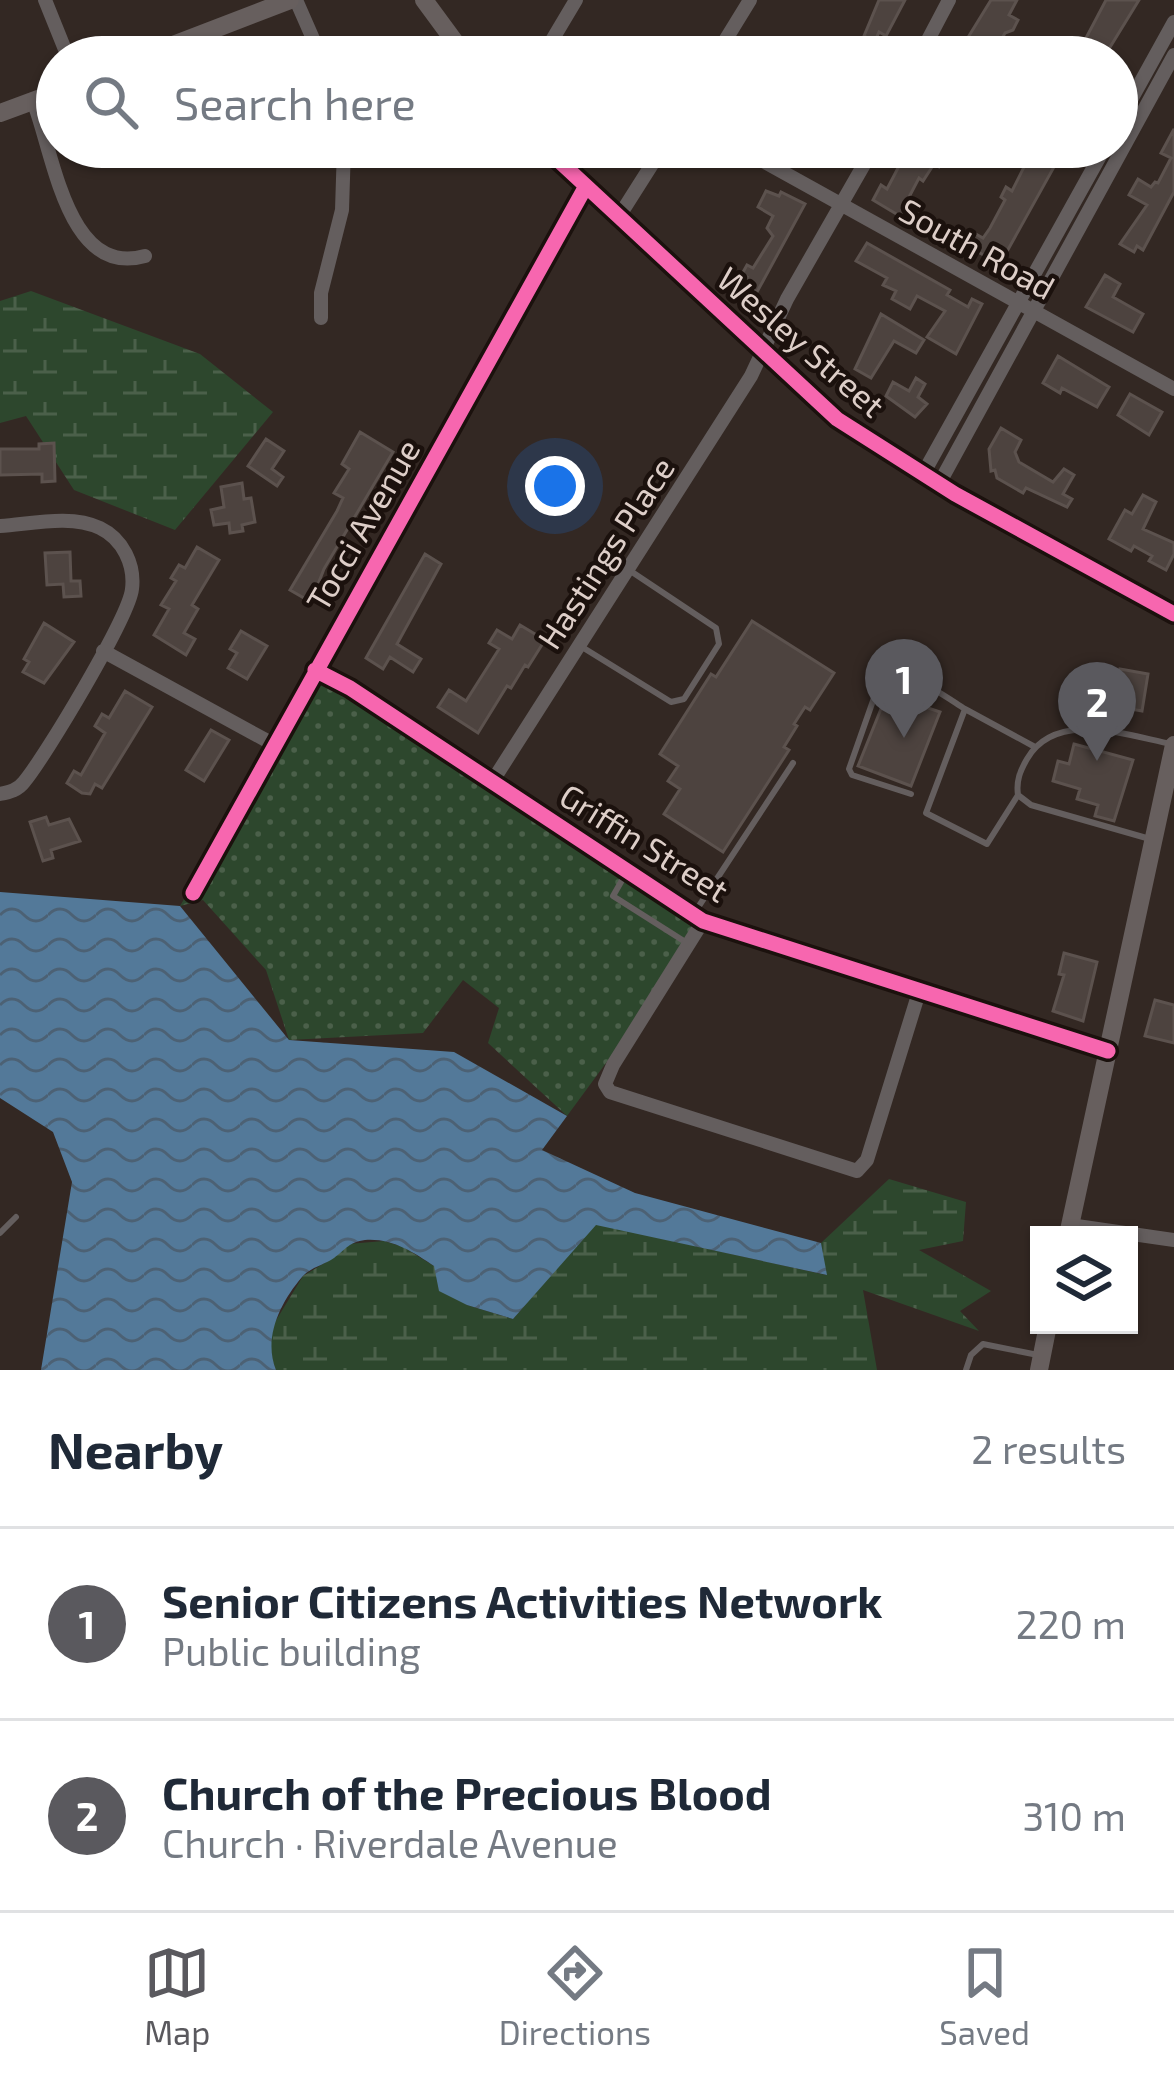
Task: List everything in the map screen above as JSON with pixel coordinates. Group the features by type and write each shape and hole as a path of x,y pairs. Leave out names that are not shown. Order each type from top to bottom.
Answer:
{"street":[{"path":"45,0 60,36"},
{"path":"198,36 293,0 311,36"},
{"path":"424,0 451,36"},
{"path":"555,36 576,0"},
{"path":"728,36 750,0"},
{"path":"931,36 949,0"},
{"path":"1138,87 1174,22"},
{"path":"1138,113 1174,56"},
{"path":"0,113 36,100"},
{"path":"33,101 36,110"},
{"path":"56,168 73,219 87,242 116,260 145,256"},
{"path":"321,318 320,293 342,210 343,168"},
{"name":"Wesley Street","path":"567,168 837,419 931,479 1174,614"},
{"path":"618,218 650,168"},
{"name":"South Road","path":"775,168 1174,389"},
{"name":"Hastings Place","path":"491,782 741,393 862,168"},
{"path":"1093,184 1098,168"},
{"path":"931,479 1103,168"},
{"name":"Tocci Avenue","path":"193,893 586,186"},
{"path":"0,526 85,522 119,542 129,560 132,590 103,651 23,784 0,794"},
{"path":"103,651 272,744"},
{"name":"Griffin Street","path":"315,670 350,688 698,918 1108,1051"},
{"path":"1070,1226 1153,840 1169,789 1174,745"},
{"path":"698,918 690,945 613,1065 605,1088 616,1095 857,1171 867,1160 920,989"},
{"path":"1138,1237 1174,1240"},
{"path":"1044,1366 1047,1334"}],"lane":[{"path":"579,645 671,702 684,699 719,644 716,628 628,569"},
{"path":"911,794 852,776 849,770 881,678 895,674 912,679 1034,747"},
{"path":"965,710 926,813 987,844 1018,795"},
{"path":"1153,840 1031,806 1018,795 1016,784 1034,747 1070,730 1096,730 1174,745"},
{"path":"698,918 793,763"},
{"path":"627,872 613,896 690,945"},
{"path":"0,1233 16,1217"},
{"path":"966,1370 971,1355 982,1344 1044,1366"}],"green space":[{"path":"31,291 200,354 273,412 175,530 74,490 26,416 0,423 0,301"},
{"path":"319,670 706,927 567,1116 488,1043 499,1008 463,980 423,1033 289,1040 266,970 203,900 180,906"},
{"path":"889,1179 966,1202 963,1241 919,1250 991,1291 960,1311 979,1331 863,1290 877,1370 276,1370 269,1352 272,1327 303,1276 348,1244 384,1241 403,1247 434,1266 467,1305 513,1319 595,1224 826,1275 821,1243"}],"water":[{"path":"0,892 180,906 289,1040 454,1052 567,1116 542,1150 635,1193 821,1243 827,1275 596,1225 513,1319 439,1291 434,1266 410,1251 365,1240 309,1271 294,1287 273,1333 276,1370 41,1370 72,1182 53,1132 0,1098"}],"building":[{"path":"879,0 905,0 886,36 879,32 864,36"},
{"path":"991,0 1017,0 1009,15 1018,20 1013,30 1003,36 969,36"},
{"path":"1106,0 1139,0 1117,36 1087,36"},
{"path":"1174,129 1174,192 1143,250 1137,246 1134,252 1120,244 1147,205 1129,195 1138,179 1151,187 1158,183 1171,158 1161,153"},
{"path":"898,168 931,168 923,181 919,178 908,199 918,205 913,214 907,211 903,218 873,200 881,185 887,189"},
{"path":"1024,168 1053,168 1000,264 967,246 974,233 983,238 1005,200 1001,197 1006,187 1012,191"},
{"path":"766,191 779,196 781,192 805,204 757,292 743,284 747,277 742,274 747,265 753,268 773,236 767,228 773,216 758,207"},
{"path":"867,243 950,290 947,295 968,307 972,299 982,304 956,354 927,337 945,311 917,296 910,309 892,299 896,291 883,285 887,278 856,261"},
{"path":"1105,275 1120,284 1113,297 1143,314 1133,332 1086,307"},
{"path":"881,314 924,340 916,353 894,341 871,378 855,369"},
{"path":"1058,356 1109,387 1097,407 1043,383"},
{"path":"916,378 925,384 918,397 927,404 915,417 886,396 893,382 909,391"},
{"path":"1130,394 1162,412 1149,435 1118,415"},
{"path":"1001,428 1021,440 1015,452 1019,462 1053,482 1064,469 1074,475 1063,494 1072,499 1067,507 1026,488 1023,493 991,471 989,449"},
{"path":"360,432 393,452 324,569 311,602 290,590 343,498 334,493 349,469 342,464"},
{"path":"266,439 284,451 272,469 283,477 277,486 248,466"},
{"path":"54,443 55,481 42,482 42,474 0,475 0,449 39,449 39,444"},
{"path":"242,483 244,499 251,498 255,522 230,533 229,523 214,525 211,510 224,507 221,487"},
{"path":"1143,495 1156,502 1143,529 1174,543 1166,570 1134,546 1131,551 1109,539 1125,510 1132,514"},
{"path":"197,547 219,560 192,605 198,609 184,633 195,639 186,655 154,635 169,609 161,605 176,581 171,578 179,565 185,568"},
{"path":"70,552 71,581 80,581 81,596 64,597 63,584 47,585 45,553"},
{"path":"425,554 441,564 397,644 421,659 413,672 390,657 383,669 366,658"},
{"path":"752,621 834,673 810,710 805,707 794,724 784,747 789,750 723,852 664,814 680,789 668,781 678,766 660,754"},
{"path":"44,623 74,642 44,683 23,672 29,662 24,659"},
{"path":"520,625 545,640 511,688 507,686 478,733 438,707 449,690 466,701 499,649 489,643 497,630 512,639"},
{"path":"241,631 267,646 247,679 228,668 237,653 230,649"},
{"path":"1120,669 1148,674 1142,711 1114,706"},
{"path":"891,684 932,697 928,708 940,712 911,786 858,766"},
{"path":"125,691 152,707 102,788 95,784 90,794 82,793 67,783 74,771 81,775 105,733 95,726 102,714 109,718"},
{"path":"211,730 229,740 204,781 186,770"},
{"path":"1074,744 1133,760 1114,821 1095,816 1098,805 1077,799 1080,789 1053,781 1058,761 1069,764"},
{"path":"46,817 49,825 69,819 80,841 51,850 53,858 43,861 30,822"},
{"path":"1064,953 1097,962 1083,1021 1053,1011 1064,975 1059,974"},
{"path":"1155,1000 1174,1005 1174,1043 1145,1036"}],"cycle path":[{"path":"567,168 837,419 955,494 1174,614"},
{"path":"193,893 586,186"},
{"path":"315,670 350,688 703,921 1108,1051"}],"place":[{"name":"Senior Citizens Activities Network","path":"904,738"},
{"name":"Church of the Precious Blood","path":"1097,761"}]}
